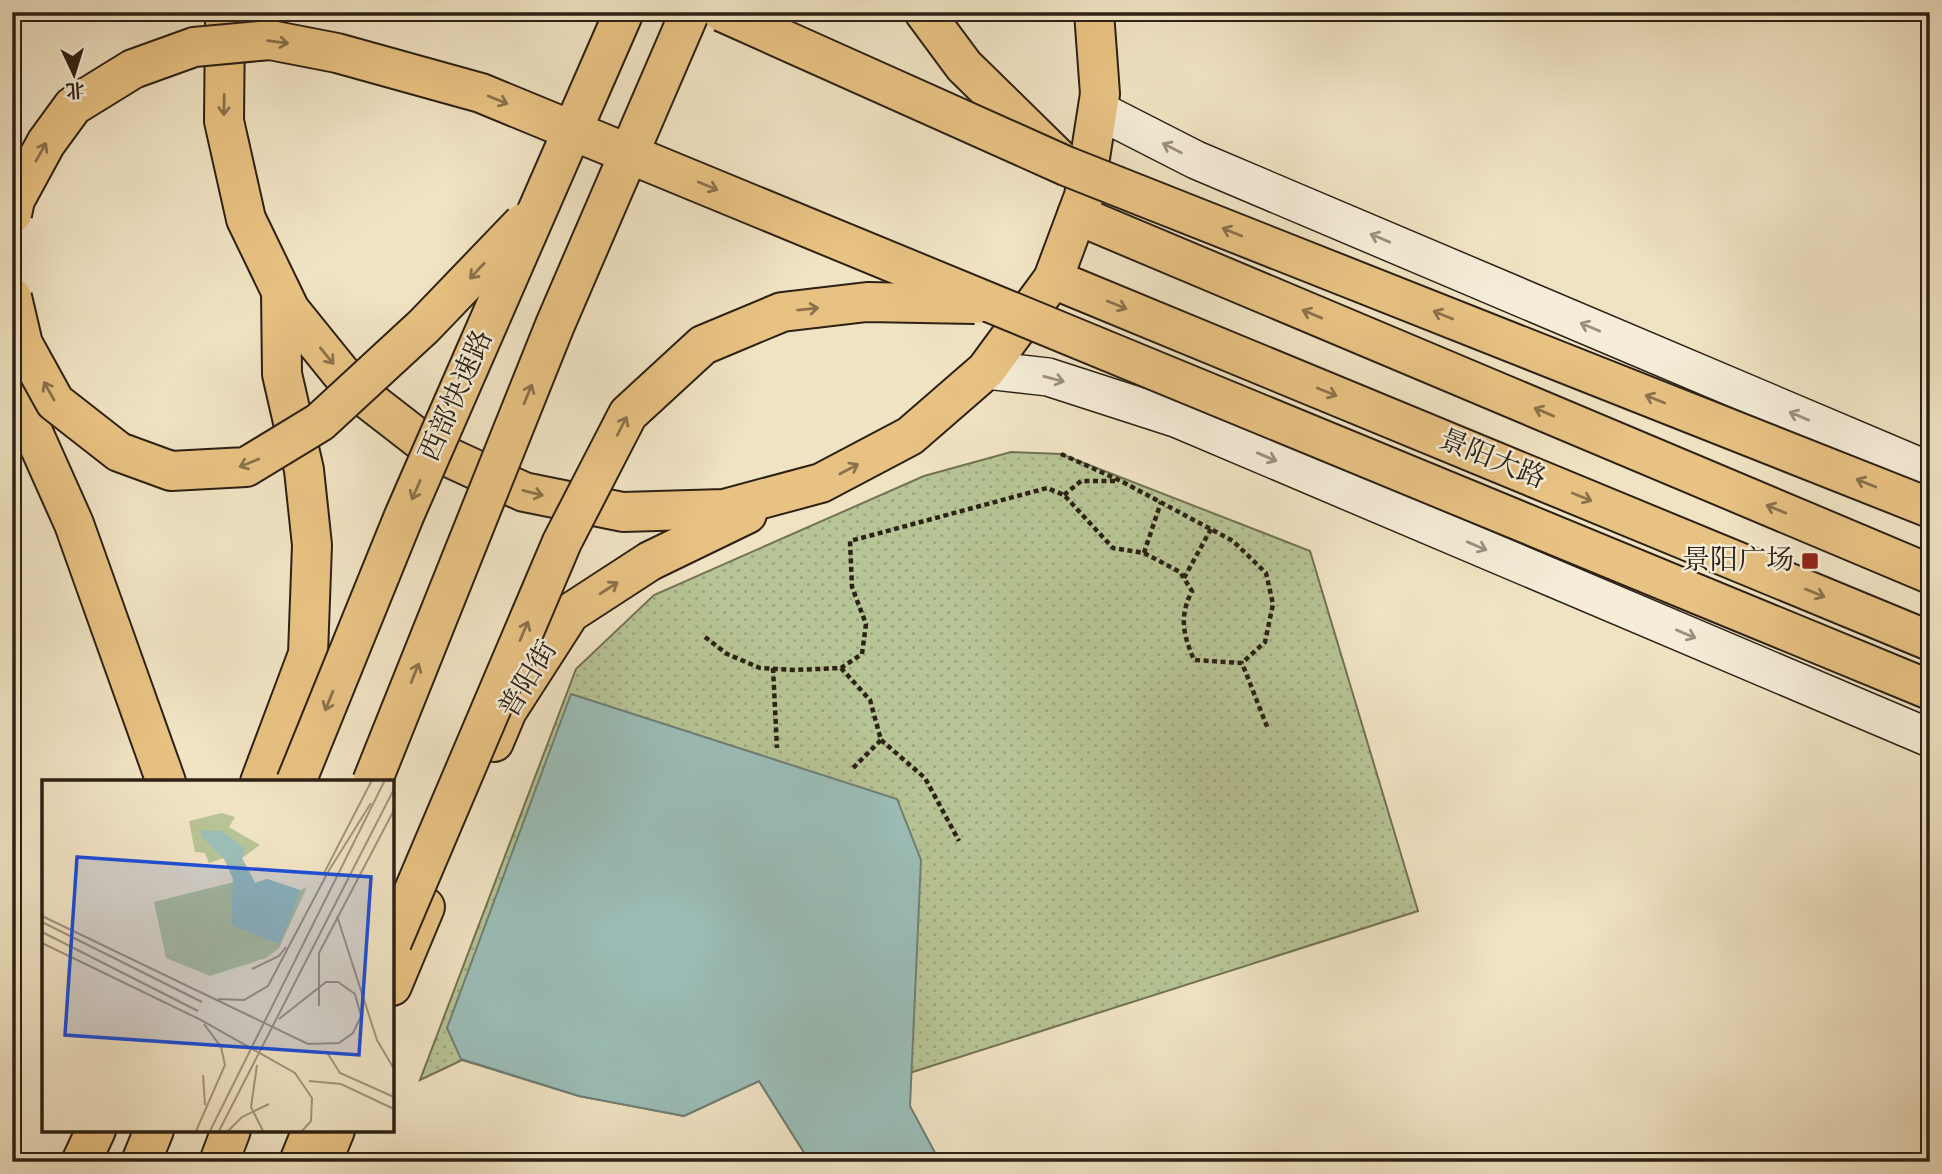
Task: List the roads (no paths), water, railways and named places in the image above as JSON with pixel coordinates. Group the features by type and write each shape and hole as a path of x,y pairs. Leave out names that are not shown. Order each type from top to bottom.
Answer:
{"main road":[{"name":"西部快速路","path":"297,780 404,516 624,12"},
{"path":"373,780 555,325 690,12"},
{"path":"722,12 1066,166 1930,508"},
{"path":"924,12 964,66 1066,166"},
{"path":"224,15 224,121 246,219 290,310 353,388 433,450 524,492 623,512 724,509 821,483 910,436 986,370 1054,279 1084,196 1100,94 1094,12"},
{"path":"12,214 15,200 46,142 73,106 133,69 194,47 270,40 337,53 481,93 1930,690"},
{"path":"12,297 23,344 55,402 119,452 172,471 246,467 320,422 424,327 541,203"},
{"path":"1077,215 1930,574"},
{"name":"景阳大路","path":"1054,279 1930,640"},
{"path":"261,780 308,654 312,545 304,470 282,374 281,292"},
{"path":"394,937 562,542 628,414 703,345 782,312 867,302 999,305"},
{"path":"12,385 74,524 165,780"},
{"name":"普阳街","path":"394,981 507,711 570,613 650,561 796,490"},
{"path":"81,1162 95,1132"},
{"path":"141,1162 153,1132"},
{"path":"219,1162 231,1132"},
{"path":"299,1162 311,1132"},
{"path":"323,1162 334,1132"}],"street":[{"path":"1098,110 1196,160 1930,471"},
{"path":"986,370 1048,377 1178,419 1930,738"}],"water":[{"path":"571,694 897,799 921,860 910,1106 940,1162 810,1162 759,1081 684,1116 579,1096 461,1059 447,1028"}],"place":[{"name":"景阳广场","path":"1810,561"}]}
